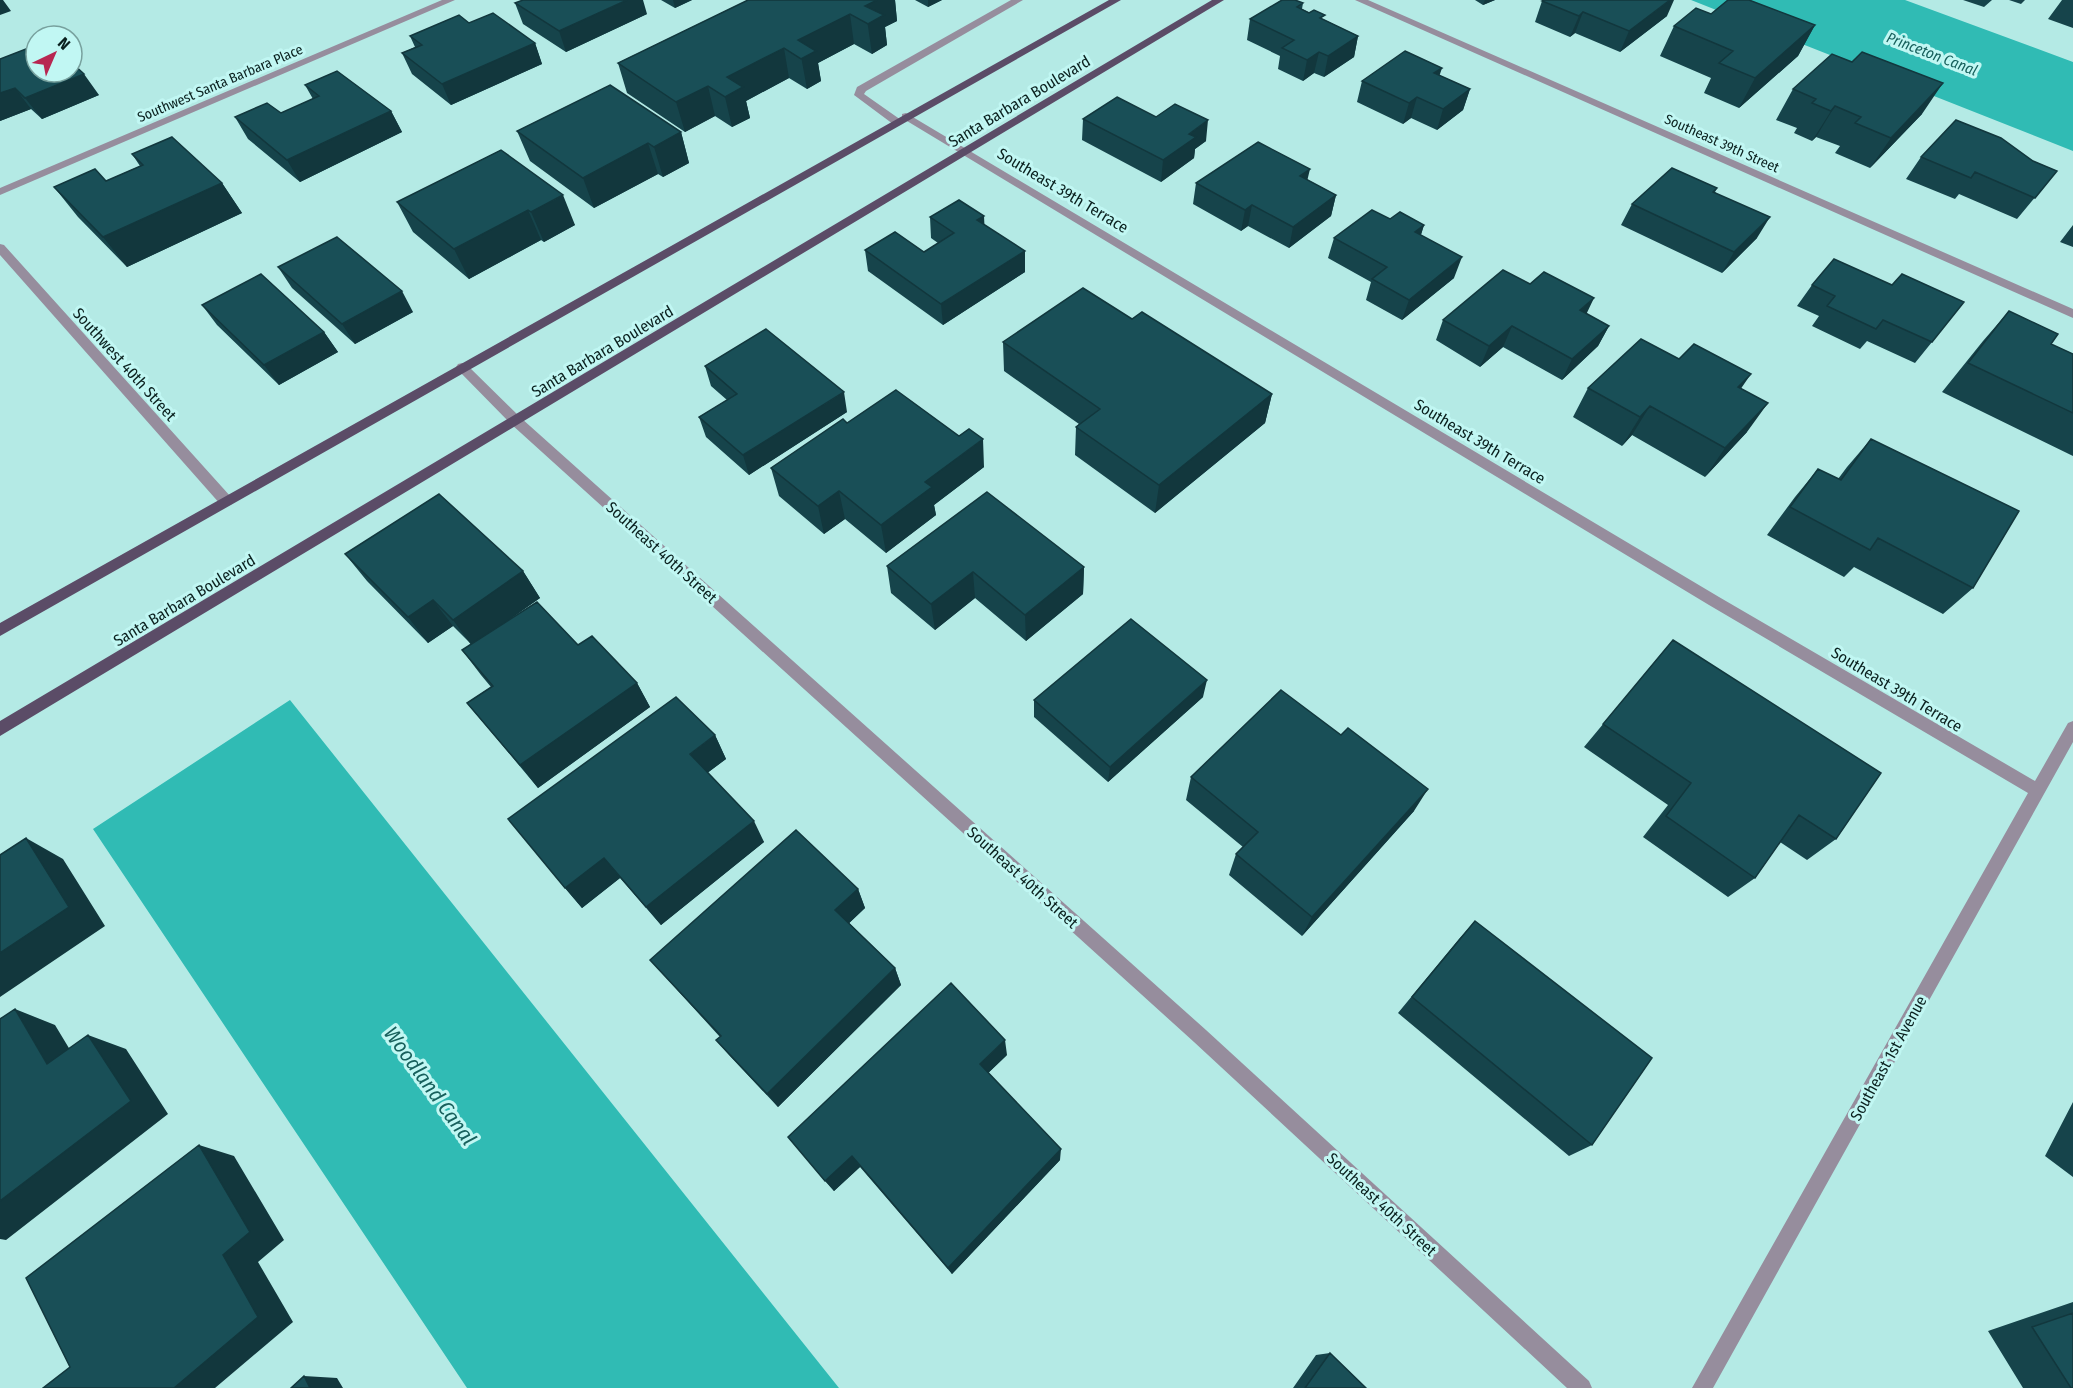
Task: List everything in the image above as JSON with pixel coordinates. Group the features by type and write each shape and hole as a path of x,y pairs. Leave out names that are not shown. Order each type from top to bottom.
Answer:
{"main road":[{"path":"0,630 901,119 1116,0"},
{"name":"Santa Barbara Boulevard","path":"0,729 1219,0"}],"street":[{"name":"Southwest Santa Barbara Place","path":"0,192 450,0"},
{"name":"Southeast 39th Terrace","path":"1018,0 861,89 859,95 967,152 1714,600 2038,791"},
{"name":"Southeast 39th Street","path":"1360,0 2073,314"},
{"name":"Southwest 40th Street","path":"0,248 226,501"},
{"name":"Southeast 40th Street","path":"462,367 516,421 1200,1036 1582,1388"},
{"name":"Southeast 1st Avenue","path":"1702,1388 2073,728"}],"water":[{"name":"Princeton Canal","path":"1691,0 1905,0 2073,62 2073,151"},
{"name":"Woodland Canal","path":"290,700 839,1388 467,1388 93,829"}],"building":[{"path":"523,0 627,0 559,31 515,3"},
{"path":"748,0 877,0 865,6 884,15 868,24 850,14 798,40 816,51 801,59 784,48 727,77 743,87 725,97 708,86 676,102 618,63"},
{"path":"1282,0 1295,0 1303,3 1297,7 1309,13 1314,10 1325,15 1320,18 1358,36 1328,56 1319,52 1307,60 1282,48 1294,40 1250,19"},
{"path":"1670,0 1629,31 1583,12 1579,16 1542,1"},
{"path":"1728,0 1749,0 1815,25 1755,78 1719,63 1733,51 1674,26 1696,8 1711,14"},
{"path":"493,13 535,43 442,84 402,53 422,45 410,36 459,15 469,23"},
{"path":"24,50 24,84 59,84 25,98 15,88 0,93 0,59"},
{"path":"1405,51 1442,68 1434,73 1470,89 1443,109 1417,97 1409,103 1362,81"},
{"path":"1862,52 1943,83 1891,138 1855,123 1861,117 1835,106 1831,111 1812,103 1816,99 1793,89 1832,54 1852,62"},
{"path":"337,71 391,111 287,160 235,117 267,103 281,113 319,96 305,85"},
{"path":"610,85 681,132 654,147 648,143 583,178 517,131"},
{"path":"1117,97 1156,117 1175,104 1208,120 1189,134 1196,137 1163,160 1083,119"},
{"path":"1956,120 2001,138 2033,161 2057,171 2035,198 1975,172 1971,178 1921,157"},
{"path":"172,137 222,183 103,237 54,187 95,169 106,181 143,165 132,154"},
{"path":"1258,142 1310,169 1300,176 1336,195 1293,227 1252,205 1245,210 1196,183"},
{"path":"501,150 563,195 531,212 528,210 454,249 397,202"},
{"path":"1672,168 1717,188 1713,192 1770,217 1734,252 1632,204"},
{"path":"959,200 984,216 977,220 1025,251 941,304 865,250 895,232 924,252 954,233 930,217"},
{"path":"1372,210 1390,219 1400,212 1424,225 1415,232 1462,257 1409,300 1372,279 1387,267 1334,238"},
{"path":"337,237 402,291 342,324 278,267"},
{"path":"1834,259 1892,285 1902,274 1964,302 1932,342 1883,320 1876,329 1827,306 1835,296 1812,285"},
{"path":"1503,270 1530,284 1544,272 1594,298 1580,310 1609,326 1572,359 1512,326 1489,346 1443,320"},
{"path":"261,274 324,332 264,365 202,305"},
{"path":"1083,288 1132,319 1142,312 1272,394 1159,485 1076,427 1100,409 1003,342"},
{"path":"2009,311 2058,334 2051,344 2073,354 2073,413 1968,363"},
{"path":"766,329 844,392 743,455 699,417 737,394 705,366"},
{"path":"1641,339 1679,359 1694,344 1751,374 1738,387 1768,403 1725,448 1650,406 1640,417 1588,388"},
{"path":"896,390 959,436 969,429 983,439 925,482 932,487 881,525 839,491 818,506 771,468 843,419 847,423"},
{"path":"1871,439 2019,511 1973,588 1878,538 1870,550 1790,507 1818,469 1841,480"},
{"path":"987,492 1084,567 1025,615 973,572 931,604 887,566"},
{"path":"439,494 523,571 453,620 433,600 408,617 345,554"},
{"path":"537,602 578,645 592,636 637,683 520,765 467,703 493,686 462,650"},
{"path":"1131,619 1207,680 1110,767 1034,700"},
{"path":"1673,640 1881,773 1836,839 1799,815 1755,878 1666,816 1691,783 1603,724"},
{"path":"1281,690 1341,735 1348,728 1428,789 1312,917 1236,854 1258,832 1191,777"},
{"path":"676,697 715,735 690,754 754,821 646,907 604,858 565,888 508,819"},
{"path":"796,830 858,889 835,910 895,968 767,1094 716,1040 721,1036 650,960"},
{"path":"26,838 69,907 0,953 0,855"},
{"path":"1475,921 1652,1058 1592,1145 1412,997"},
{"path":"951,983 1005,1040 980,1064 1061,1149 948,1268 852,1156 825,1181 788,1137"},
{"path":"15,1009 47,1064 88,1035 131,1101 0,1201 0,1019"},
{"path":"199,1145 250,1232 223,1255 258,1317 174,1388 43,1388 70,1367 26,1278"},
{"path":"2073,1313 2073,1388 2071,1388 2032,1327"},
{"path":"1330,1353 1366,1388 1305,1388"},
{"path":"304,1376 310,1388 291,1388"}]}
